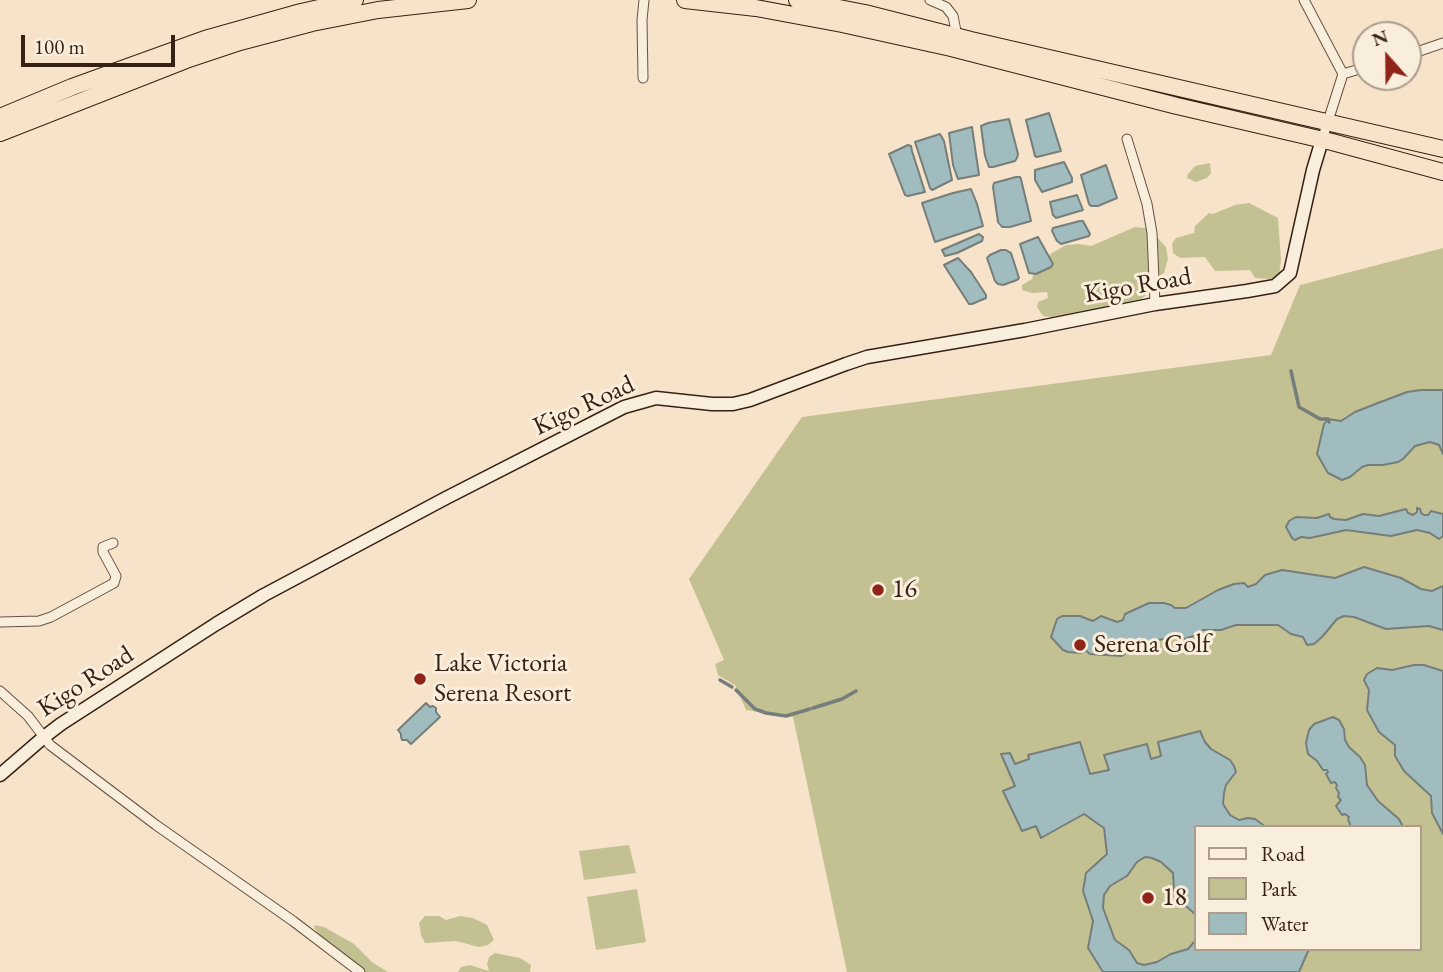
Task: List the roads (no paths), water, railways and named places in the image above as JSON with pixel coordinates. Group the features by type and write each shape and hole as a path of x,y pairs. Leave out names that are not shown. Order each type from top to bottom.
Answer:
{"highway":[{"path":"0,117 72,87 205,39 355,0"},
{"path":"0,133 162,69 240,42 312,23 378,10 467,0"},
{"path":"685,0 755,8 951,48 1443,172"},
{"path":"797,0 865,13 1443,149"}],"street":[{"path":"643,78 644,0"},
{"path":"930,0 946,7 953,16 957,36"},
{"path":"1304,0 1343,74 1322,140"},
{"path":"1422,50 1443,43"},
{"path":"1343,74 1352,71"},
{"path":"1127,139 1147,204 1152,233 1155,304"},
{"name":"Kigo Road","path":"0,775 44,737 264,595 624,407 656,398 712,404 742,402 867,357 1155,304 1275,286 1290,273 1322,140"},
{"path":"0,622 39,621 51,617 114,583 116,576 103,552 103,547 113,543"},
{"path":"0,691 28,716 50,745 360,972"}],"water":[{"path":"1049,113 1061,151 1037,157 1026,120"},
{"path":"1009,119 1017,158 1015,161 989,167 981,126"},
{"path":"972,127 979,175 958,179 953,165 949,133"},
{"path":"940,134 944,141 952,180 932,190 915,142"},
{"path":"911,146 925,192 908,196 905,195 889,154"},
{"path":"1064,162 1072,182 1042,192 1035,180 1035,170"},
{"path":"1106,165 1117,198 1091,206 1081,175"},
{"path":"1016,177 1021,179 1031,221 1002,227 998,222 994,183"},
{"path":"971,189 983,226 935,242 922,203"},
{"path":"1077,195 1083,210 1056,218 1053,215 1050,202"},
{"path":"1083,221 1089,236 1061,244 1057,241 1053,228"},
{"path":"979,234 983,237 982,241 945,256 942,250"},
{"path":"1038,237 1053,264 1036,274 1029,273 1020,244"},
{"path":"1001,250 1011,253 1019,278 1003,285 995,281 987,258"},
{"path":"958,258 971,272 986,298 969,304 944,265"},
{"path":"1443,390 1443,454 1439,445 1430,442 1415,446 1398,462 1368,465 1342,480 1328,473 1317,454 1324,424 1328,419 1341,421 1378,403 1407,392"},
{"path":"1417,508 1424,515 1431,511 1443,514 1443,536 1439,539 1430,533 1417,530 1391,536 1346,530 1295,540 1286,527 1289,521 1296,517 1317,518 1329,514 1334,519 1346,520 1363,514 1379,516 1406,509 1413,515"},
{"path":"1364,567 1401,578 1421,589 1432,591 1443,586 1443,630 1429,626 1386,629 1344,616 1337,619 1314,644 1307,645 1303,637 1291,634 1278,625 1236,625 1221,630 1203,630 1185,639 1171,635 1136,649 1130,648 1122,656 1090,654 1084,649 1081,653 1068,652 1051,637 1057,619 1062,616 1080,616 1093,621 1101,616 1117,622 1123,620 1125,614 1149,603 1186,608 1218,590 1244,583 1248,587 1256,584 1265,575 1282,570 1335,578"},
{"path":"1414,665 1443,671 1443,834 1432,813 1431,796 1404,771 1395,756 1395,745 1379,732 1367,710 1369,690 1364,680 1367,674 1377,668 1392,670"},
{"path":"426,703 436,708 440,717 411,744 402,740 398,730"},
{"path":"1333,717 1339,720 1349,747 1365,765 1367,785 1378,801 1399,819 1402,825 1350,825 1349,817 1342,815 1336,806 1341,800 1338,797 1337,785 1335,782 1331,783 1326,774 1327,770 1323,770 1308,754 1306,743 1309,730 1314,724"},
{"path":"1200,731 1211,749 1230,760 1234,766 1236,772 1226,785 1223,804 1230,815 1239,820 1255,819 1263,825 1194,825 1194,913 1178,899 1174,891 1173,873 1161,862 1145,857 1137,862 1127,876 1110,886 1104,895 1103,908 1115,940 1129,950 1137,963 1144,965 1188,949 1194,942 1194,951 1308,951 1299,972 1103,972 1088,948 1093,921 1083,891 1086,873 1107,854 1104,828 1084,814 1041,838 1036,826 1022,831 1003,791 1015,786 1001,754 1010,753 1015,764 1029,759 1028,755 1080,742 1090,774 1109,770 1104,755 1147,744 1151,759 1161,756 1158,742"}],"waterway":[{"path":"1291,371 1299,407 1320,419 1328,419 1329,422"},
{"path":"720,680 732,687"},
{"path":"736,690 755,709 766,713 786,716 810,709"},
{"path":"813,708 842,699 856,691"}],"place":[{"name":"16","path":"878,590"},
{"name":"Serena Golf","path":"1080,645"},
{"name":"Lake Victoria Serena Resort","path":"420,679"},
{"name":"18","path":"1148,898"}]}
